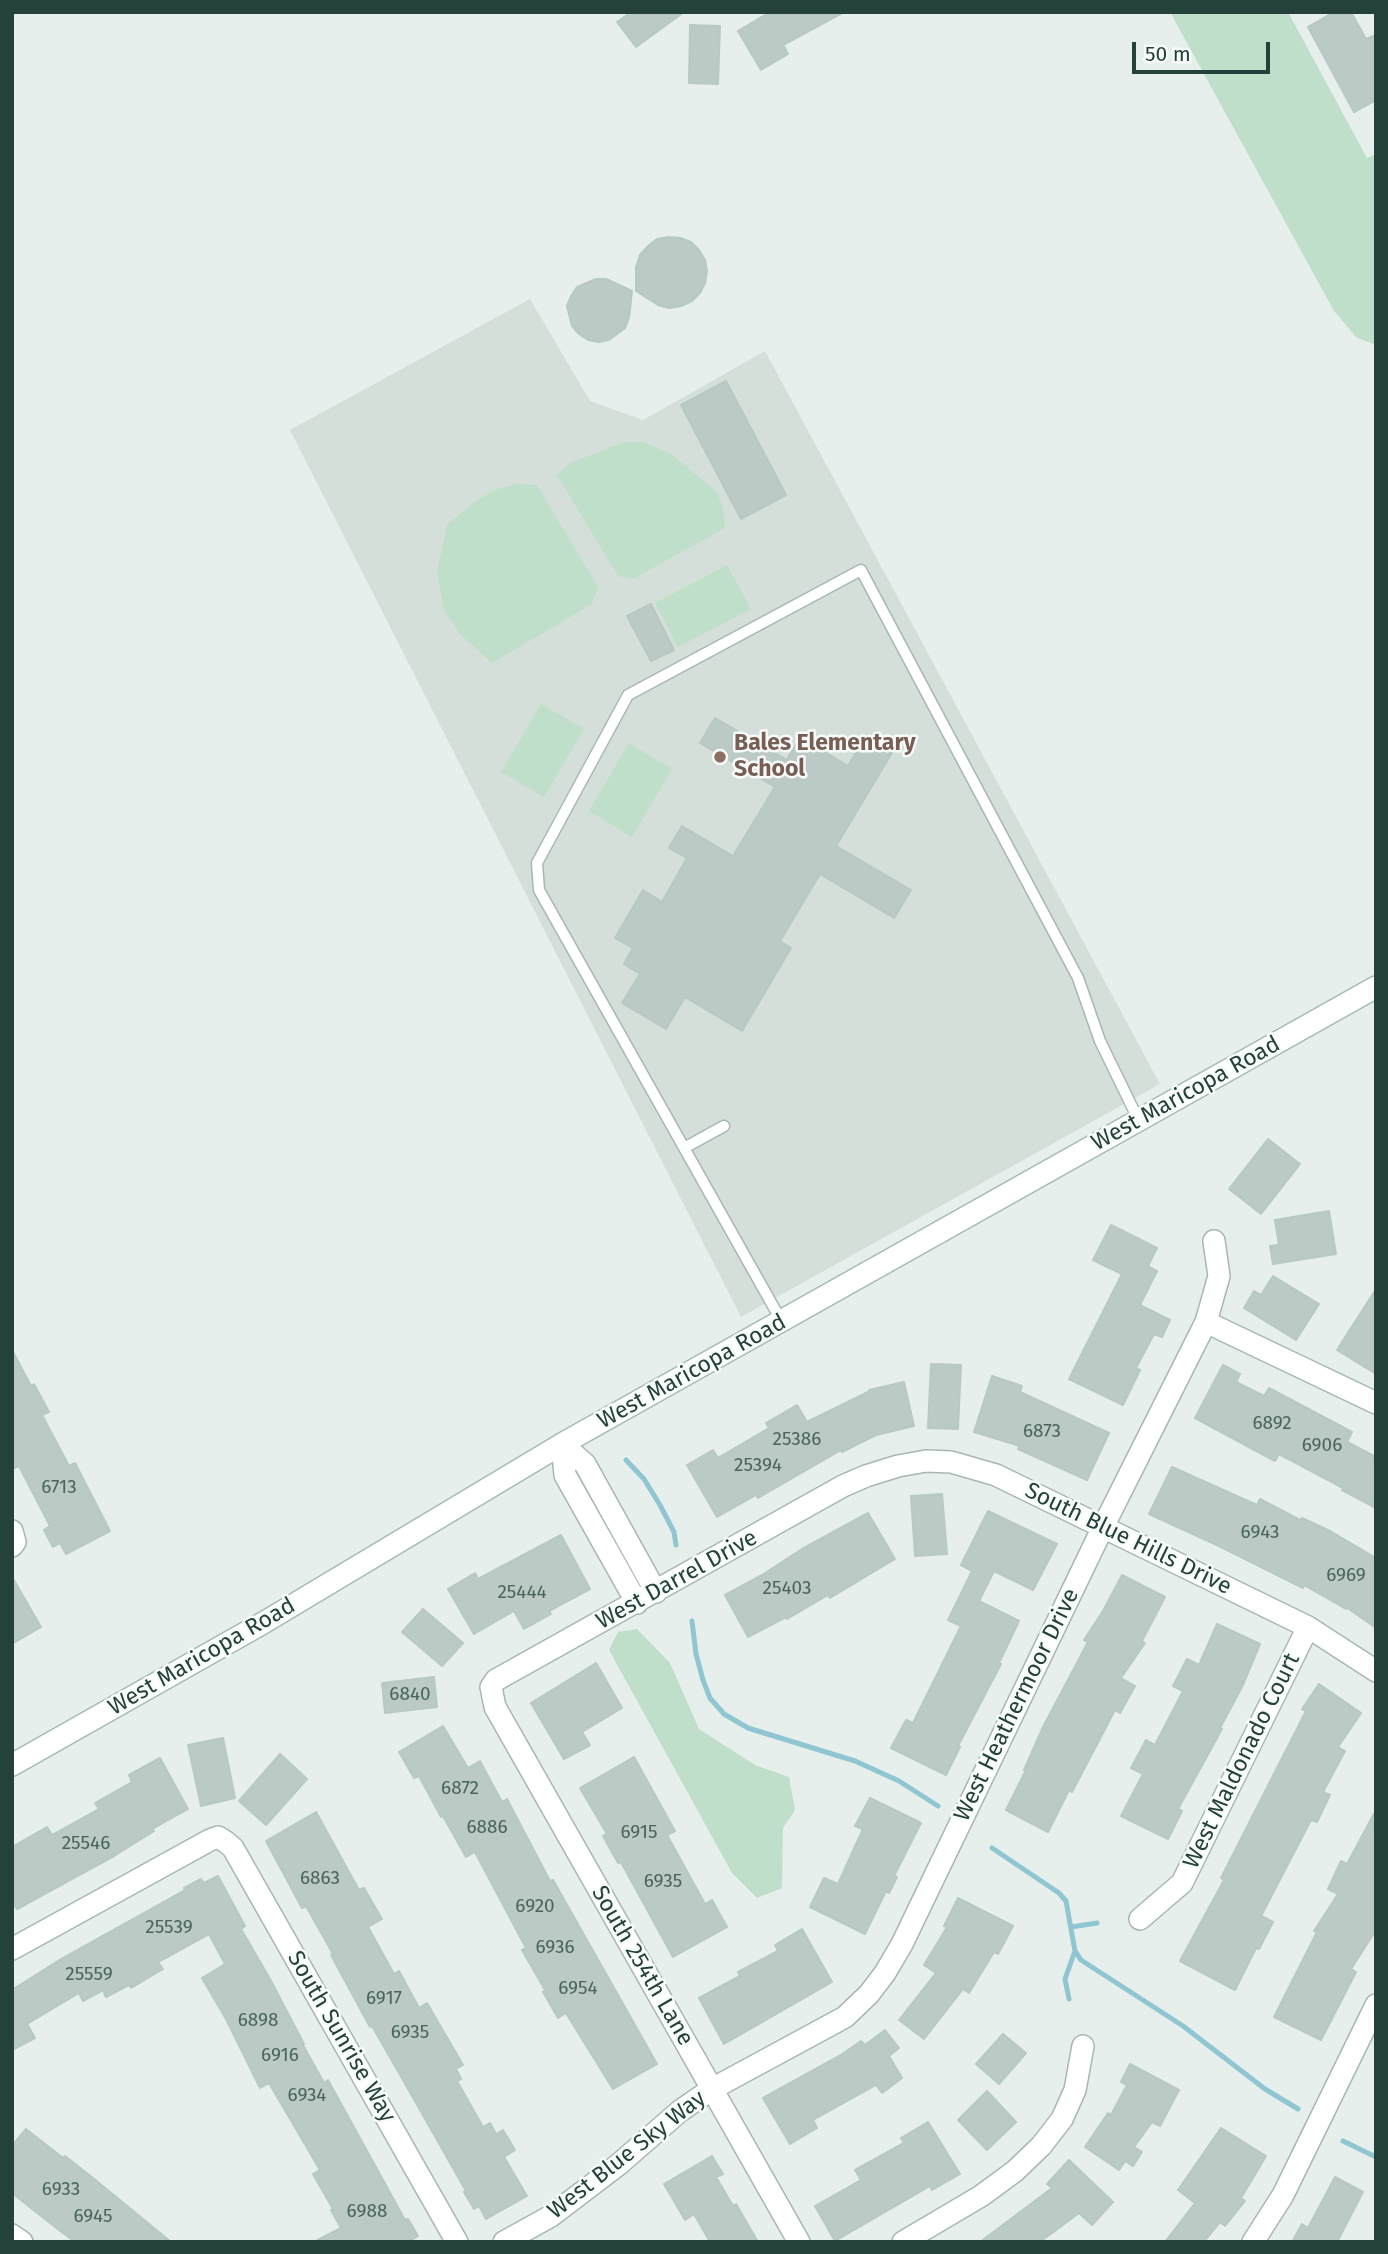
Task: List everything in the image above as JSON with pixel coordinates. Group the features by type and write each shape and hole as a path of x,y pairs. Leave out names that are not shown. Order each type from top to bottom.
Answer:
{"street":[{"name":"West Maricopa Road","path":"12,1765 263,1623 562,1444 1376,987"},
{"name":"West Heathermoor Drive","path":"712,2089 845,2017 870,1994 885,1973 902,1944 1103,1527 1206,1322 1219,1276 1214,1241"},
{"path":"1206,1322 1376,1403"},
{"path":"562,1444 584,1464 656,1592"},
{"path":"562,1444 565,1475 637,1603"},
{"name":"South Blue Hills Drive","path":"866,1476 926,1461 951,1462 996,1475 1308,1627 1376,1671"},
{"name":"West Darrel Drive","path":"491,1687 504,1675 843,1486 866,1476"},
{"name":"West Maldonado Court","path":"1140,1919 1182,1883 1308,1627"},
{"name":"South 254th Lane","path":"491,1687 495,1707 799,2242"},
{"name":"South Sunrise Way","path":"12,1948 218,1838 233,1848 457,2242"},
{"path":"1253,2242 1283,2195 1376,2005"},
{"path":"903,2242 981,2196 1015,2171 1041,2146 1062,2119 1075,2090 1083,2046"},
{"name":"West Blue Sky Way","path":"504,2242 551,2216 618,2165 680,2111 712,2089"},
{"path":"12,2235 22,2242"}],"lane":[{"path":"782,1322 539,890 537,863 628,695 860,570 1078,978 1100,1041 1139,1121"},
{"path":"684,1148 724,1126"}],"shaded area":[{"name":"Bales Elementary School","path":"530,299 590,401 643,420 765,351 1160,1084 741,1317 290,430"}],"green space":[{"path":"1170,12 1288,12 1367,158 1376,154 1376,345 1357,338 1334,311"},
{"path":"624,442 643,442 671,454 717,492 723,508 725,528 633,579 618,576 557,475 570,463"},
{"path":"516,484 537,485 598,587 592,604 492,663 461,635 444,610 437,572 447,525 474,502 497,489"},
{"path":"727,565 751,609 678,647 655,603"},
{"path":"541,704 584,729 544,797 501,772"},
{"path":"629,743 672,769 632,837 589,811"},
{"path":"637,1629 670,1663 699,1729 755,1765 789,1777 795,1810 783,1828 782,1888 757,1898 732,1873 609,1650 618,1632"}],"building":[{"path":"631,12 684,12 636,47 617,22"},
{"path":"770,12 844,12 783,45 788,54 761,70 738,31"},
{"path":"1334,12 1351,12 1366,39 1376,35 1376,100 1354,112 1308,27"},
{"path":"690,25 720,26 718,84 689,83"},
{"path":"669,237 691,242 705,260 707,271 700,293 692,301 669,308 658,305 636,291 636,267 640,255 648,246 657,239"},
{"path":"596,279 606,279 632,291 625,328 609,340 599,342 588,340 579,334 572,326 567,306 577,287"},
{"path":"726,381 786,495 741,519 681,405"},
{"path":"651,604 674,650 651,661 627,616"},
{"path":"715,718 787,760 800,737 848,766 866,735 893,751 836,846 911,890 894,918 820,874 780,941 791,948 742,1031 685,997 666,1029 622,1003 640,974 624,964 633,948 615,938 643,890 662,902 687,858 669,848 682,826 733,856 775,787 700,743"},
{"path":"1268,1139 1300,1164 1261,1214 1229,1189"},
{"path":"1329,1211 1336,1254 1273,1264 1270,1246 1279,1245 1275,1220"},
{"path":"1111,1225 1157,1248 1148,1266 1157,1271 1140,1305 1170,1320 1162,1337 1154,1334 1136,1368 1140,1370 1123,1405 1069,1379 1122,1274 1093,1260"},
{"path":"1273,1276 1319,1304 1296,1340 1244,1308 1254,1291 1261,1295"},
{"path":"1376,1289 1376,1374 1337,1350"},
{"path":"12,1350 31,1386 34,1384 49,1412 42,1415 69,1466 75,1463 110,1531 66,1554 60,1543 53,1547 44,1530 50,1526 19,1466 12,1469"},
{"path":"931,1364 961,1365 958,1429 928,1428"},
{"path":"1223,1365 1240,1374 1236,1382 1264,1396 1269,1388 1352,1432 1347,1442 1376,1457 1376,1508 1279,1454 1275,1461 1195,1418"},
{"path":"992,1376 1022,1386 1020,1392 1109,1433 1087,1480 1018,1449 1020,1446 974,1432"},
{"path":"904,1382 914,1426 876,1435 842,1452 841,1450 758,1498 756,1495 717,1517 687,1465 713,1450 718,1458 769,1428 766,1423 797,1405 807,1422 869,1390"},
{"path":"1172,1467 1257,1505 1260,1499 1300,1520 1302,1518 1330,1531 1376,1558 1376,1628 1346,1607 1304,1585 1303,1588 1149,1514"},
{"path":"942,1494 947,1554 915,1556 911,1496"},
{"path":"988,1511 1057,1544 1033,1590 994,1571 979,1601 1019,1621 999,1663 1001,1664 958,1746 960,1747 946,1775 891,1748 906,1720 913,1723 961,1626 948,1620 972,1571 961,1565"},
{"path":"868,1513 895,1559 830,1598 828,1595 787,1619 786,1617 748,1637 725,1595"},
{"path":"561,1535 590,1589 549,1611 551,1614 524,1629 514,1611 474,1634 448,1589 475,1573 478,1579"},
{"path":"1122,1575 1165,1597 1142,1641 1145,1643 1121,1678 1135,1686 1120,1713 1115,1710 1048,1832 1006,1810 1043,1727 1088,1642 1084,1640"},
{"path":"12,1577 41,1627 12,1644"},
{"path":"423,1609 463,1643 442,1666 402,1632"},
{"path":"1217,1624 1260,1644 1242,1687 1220,1728 1222,1729 1178,1809 1182,1811 1168,1839 1121,1816 1143,1774 1131,1768 1146,1740 1155,1745 1183,1691 1173,1686 1187,1659 1199,1665"},
{"path":"596,1663 622,1708 582,1732 590,1745 564,1759 531,1703"},
{"path":"434,1677 437,1707 385,1713 382,1683"},
{"path":"1319,1684 1361,1713 1338,1747 1345,1751 1323,1792 1330,1795 1317,1822 1311,1820 1261,1916 1273,1922 1259,1949 1256,1948 1235,1990 1180,1961 1224,1880 1221,1878 1306,1711 1302,1709"},
{"path":"443,1726 468,1768 480,1761 502,1802 507,1799 550,1881 553,1880 657,2064 613,2089 566,2013 558,2018 522,1950 526,1948 475,1852 466,1857 419,1776 414,1778 399,1752"},
{"path":"223,1738 235,1798 201,1806 188,1745"},
{"path":"280,1754 307,1779 266,1825 239,1801"},
{"path":"634,1757 675,1831 667,1835 705,1904 712,1900 727,1927 673,1957 621,1862 618,1863 603,1836 607,1834 580,1788"},
{"path":"160,1758 188,1809 152,1829 154,1831 114,1856 17,1909 12,1901 12,1847 47,1827 52,1835 99,1809 95,1803 132,1782 129,1775"},
{"path":"870,1798 921,1823 894,1876 897,1877 889,1893 886,1891 865,1934 810,1907 824,1878 838,1884 863,1829 855,1826"},
{"path":"1376,1810 1376,1930 1351,1969 1356,1972 1321,2040 1274,2017 1317,1932 1314,1931 1338,1894 1328,1889 1341,1861 1347,1864"},
{"path":"316,1812 359,1890 364,1888 382,1919 368,1927 394,1974 399,1971 419,2008 427,2003 463,2065 456,2069 461,2079 457,2081 483,2127 490,2123 496,2134 503,2130 515,2150 504,2157 527,2196 486,2219 479,2206 474,2209 464,2192 466,2191 399,2073 372,2026 370,2027 306,1906 302,1908 266,1841"},
{"path":"218,1876 245,1926 241,1929 324,2083 328,2080 405,2220 408,2219 418,2236 408,2242 314,2242 341,2228 313,2174 320,2170 269,2083 260,2088 226,2019 202,1978 225,1964 209,1934 158,1962 163,1969 131,1988 129,1985 106,1997 103,1990 83,2001 79,1993 27,2024 35,2038 12,2050 12,1990 61,1959 185,1890 184,1888 201,1879 204,1883"},
{"path":"958,1898 1013,1926 998,1954 994,1952 969,1993 963,1989 924,2039 899,2020 936,1973 924,1965 947,1927 944,1926"},
{"path":"802,1929 832,1982 724,2044 699,1998 740,1976 738,1972 778,1951 775,1945"},
{"path":"885,2030 899,2048 889,2056 902,2078 882,2093 876,2085 813,2120 817,2128 790,2144 763,2098 861,2041 865,2045"},
{"path":"1003,2034 1026,2053 999,2084 976,2064"},
{"path":"1130,2064 1179,2090 1160,2126 1152,2122 1134,2147 1142,2152 1133,2166 1125,2161 1119,2170 1085,2147 1108,2113 1111,2115 1127,2085 1121,2082"},
{"path":"987,2091 1016,2122 987,2150 958,2120"},
{"path":"928,2122 960,2174 932,2190 930,2186 835,2241 815,2206 861,2180 855,2170 904,2143 901,2138"},
{"path":"1221,2128 1266,2156 1241,2198 1245,2201 1225,2226 1220,2222 1204,2242 1165,2242 1195,2203 1178,2190"},
{"path":"26,2129 63,2158 65,2156 171,2242 75,2242 55,2227 12,2193 12,2146"},
{"path":"712,2156 723,2174 716,2177 733,2206 736,2204 758,2242 710,2242 694,2214 685,2220 664,2184"},
{"path":"1069,2160 1113,2202 1092,2225 1079,2213 1040,2242 980,2242 1052,2188 1047,2184"},
{"path":"1335,2177 1363,2192 1337,2242 1292,2242 1302,2224 1308,2228"}],"waterway":[{"path":"626,1460 644,1479 660,1505 674,1532 676,1545"},
{"path":"692,1621 696,1654 703,1680 710,1698 724,1714 748,1728 855,1761 899,1781 938,1806"},
{"path":"992,1848 1059,1893 1066,1901 1075,1951 1081,1960 1183,2026 1265,2089 1298,2109"},
{"path":"1071,1927 1097,1923"},
{"path":"1069,1999 1065,1979 1075,1951"},
{"path":"1343,2141 1376,2157"}],"place":[{"name":"Bales Elementary School","path":"720,757"}]}
